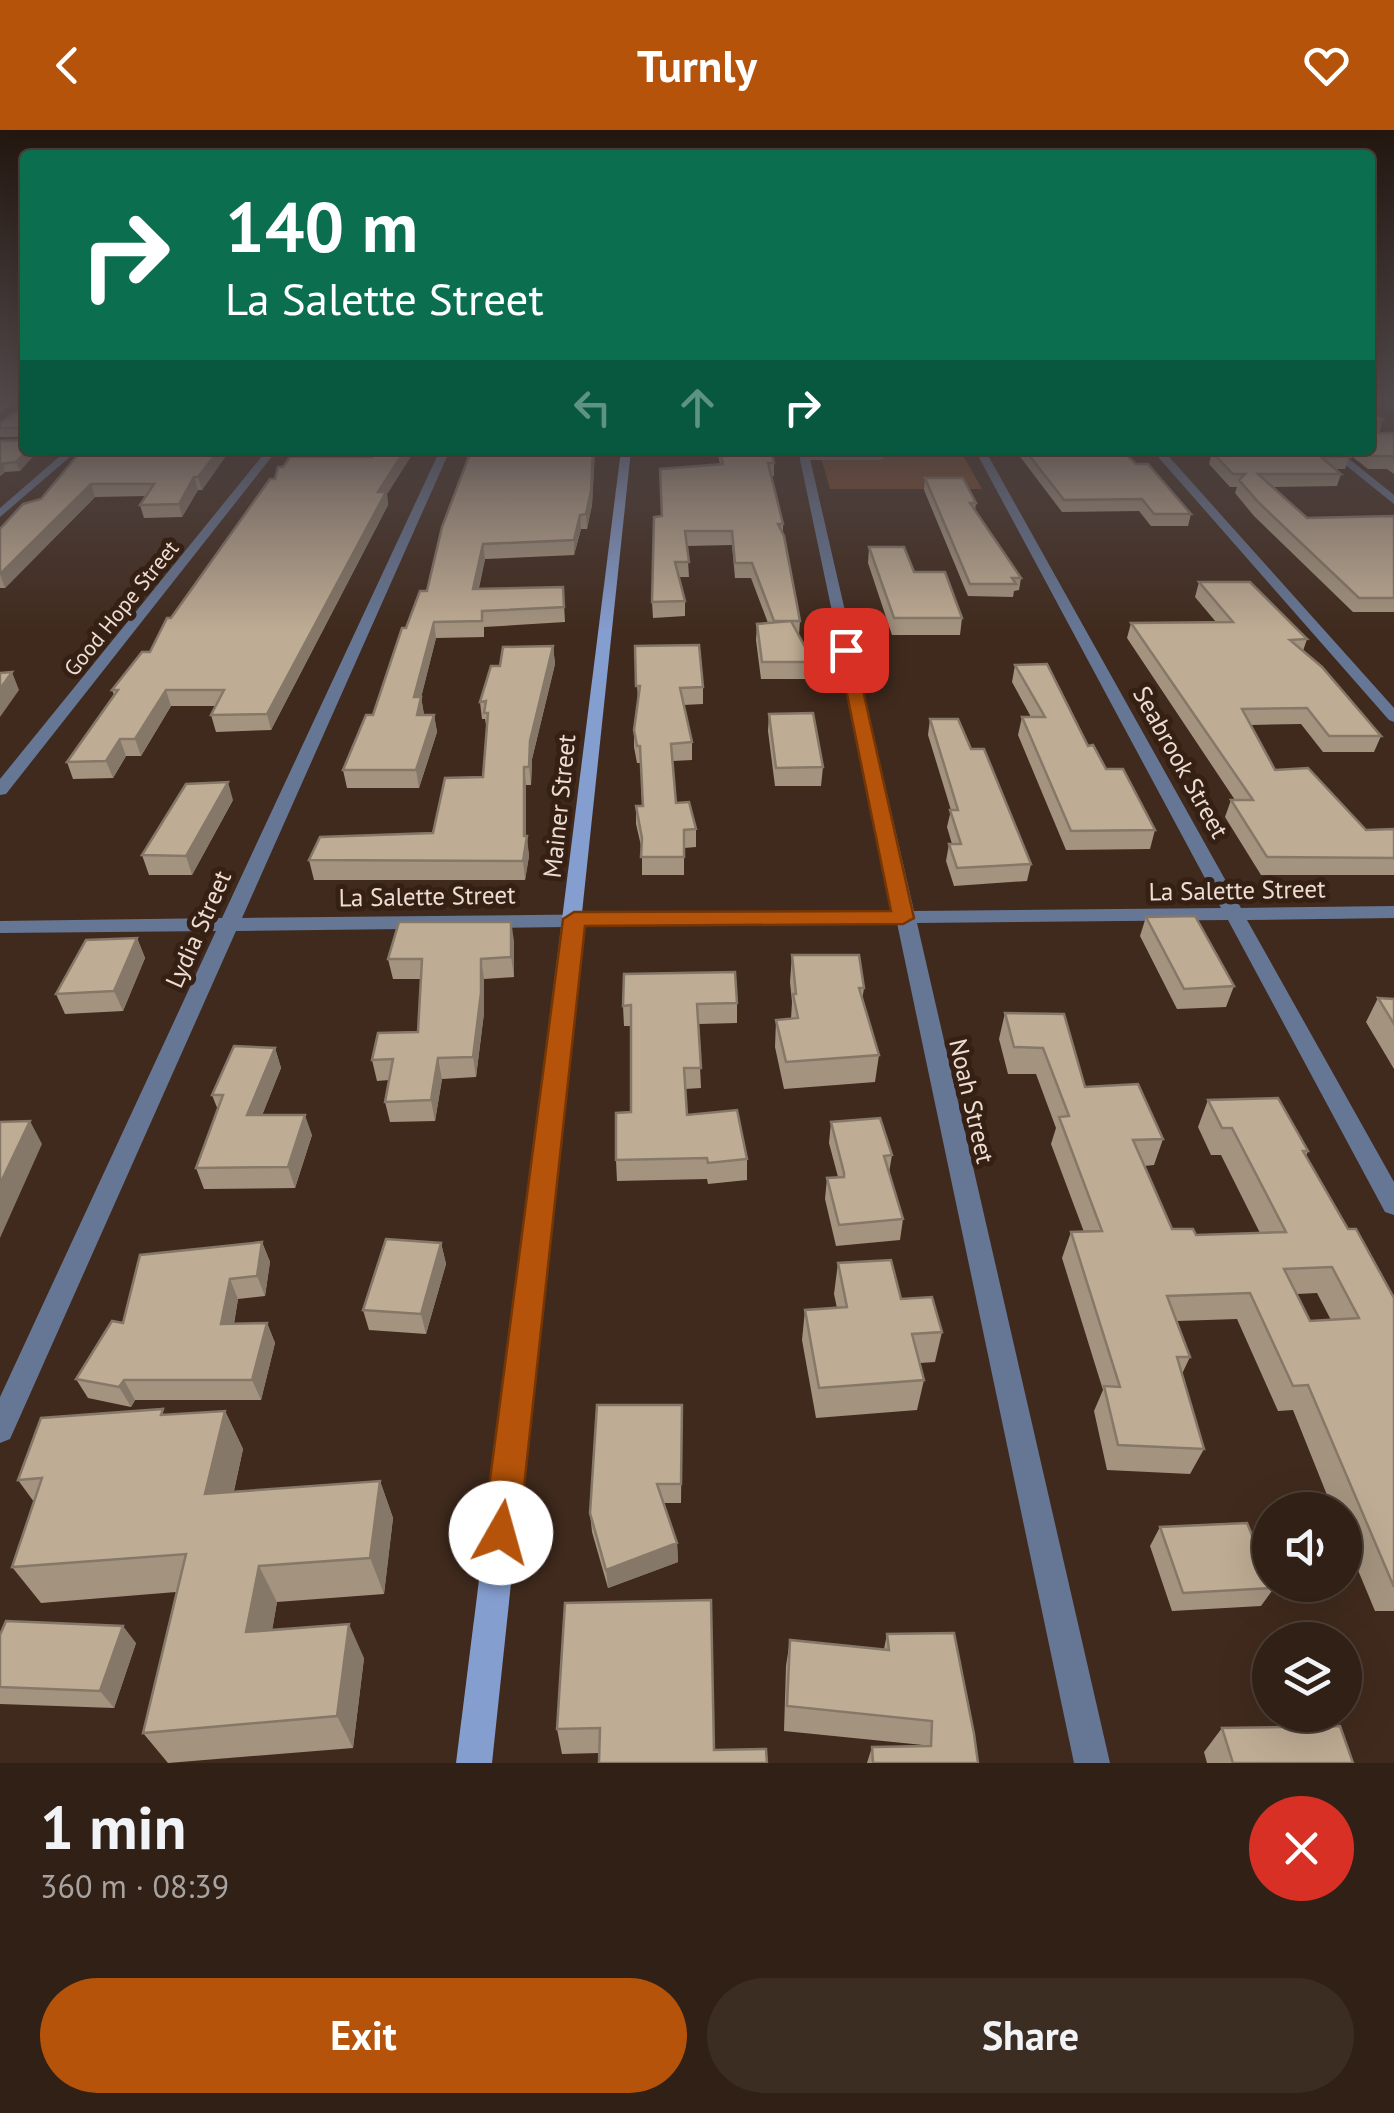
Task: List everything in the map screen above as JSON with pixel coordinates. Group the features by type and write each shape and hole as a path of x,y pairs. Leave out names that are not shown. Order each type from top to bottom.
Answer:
{"street":[{"path":"0,514 39,480"},
{"name":"Good Hope Street","path":"0,790 248,480"},
{"name":"Lydia Street","path":"0,1429 431,480"},
{"name":"Mainer Street","path":"474,1763 623,480"},
{"name":"Noah Street","path":"810,480 1092,1763"},
{"name":"Seabrook Street","path":"997,480 1394,1205"},
{"path":"1184,480 1394,717"},
{"path":"1369,480 1394,501"},
{"name":"La Salette Street","path":"0,927 1394,912"}],"shaded area":[{"path":"828,480 977,480 982,489 830,489"}],"building":[{"path":"57,480 192,480 179,504 140,505 154,484 91,484 0,574 0,529 23,504 41,499"},
{"path":"269,480 386,480 378,492 386,492 267,714 211,715 224,690 166,690 135,739 120,739 106,761 67,762 118,690 112,690 142,652 150,652 167,618 171,618"},
{"path":"460,480 592,480 586,514 580,515 574,540 483,544 473,589 563,587 564,607 482,611 482,621 434,622 414,697 421,697 417,715 434,715 416,770 343,770 366,715 373,715 402,628 406,628 420,591 427,591 442,527"},
{"path":"660,480 772,480 800,621 774,621 752,563 735,563 732,531 685,531 689,562 675,562 685,601 652,602 654,517 662,516"},
{"path":"926,480 964,480 976,503 970,503 1021,578 1012,578 1016,584 970,584"},
{"path":"1049,480 1162,480 1191,514 1154,514 1142,499 1064,500"},
{"path":"1239,480 1265,480 1307,518 1394,516 1394,598 1359,598"},
{"path":"869,547 904,547 914,572 945,572 962,618 894,618"},
{"path":"1199,582 1250,582 1307,639 1290,640 1322,667 1381,736 1329,736 1307,708 1242,709 1275,770 1308,768 1366,830 1394,829 1394,858 1267,857 1231,800 1253,800 1131,623 1233,622"},
{"path":"791,621 808,662 762,662 757,624"},
{"path":"699,645 703,687 680,688 692,742 671,744 676,803 689,802 696,829 684,830 684,857 641,857 636,806 643,806 640,746 634,730 640,686 636,686 635,646"},
{"path":"553,646 530,741 529,767 524,767 527,836 523,861 309,860 320,837 433,833 445,778 483,777 488,713 484,713 486,701 480,702 491,666 500,666 503,647"},
{"path":"1047,664 1088,746 1093,745 1106,769 1123,769 1155,830 1071,831 1022,717 1045,717 1015,665"},
{"path":"12,672 0,689 0,673"},
{"path":"813,713 823,767 776,768 769,714"},
{"path":"930,719 958,719 971,749 984,749 1031,864 957,868 949,844 961,844 950,810 958,810"},
{"path":"228,782 186,856 142,855 186,784"},
{"path":"1195,916 1234,986 1184,989 1146,917"},
{"path":"399,922 511,922 511,957 481,959 473,1057 438,1058 431,1100 385,1102 393,1059 372,1060 378,1033 418,1032 422,959 388,959"},
{"path":"137,938 114,991 56,994 86,940"},
{"path":"792,955 859,955 864,988 859,988 879,1055 786,1062 776,1020 798,1018"},
{"path":"735,972 737,1003 697,1004 701,1068 684,1068 687,1115 737,1110 747,1159 708,1163 707,1158 616,1160 616,1113 631,1112 631,1005 623,1006 624,974"},
{"path":"1378,998 1394,999 1394,1024"},
{"path":"1005,1013 1064,1014 1085,1087 1138,1084 1163,1139 1133,1140 1172,1229 1193,1229 1196,1235 1286,1232 1232,1128 1222,1128 1208,1100 1278,1098 1348,1229 1356,1229 1394,1298 1394,1587 1362,1512 1362,1492 1354,1492 1308,1385 1293,1386 1250,1293 1167,1296 1190,1357 1177,1357 1204,1449 1118,1445 1104,1386 1120,1387 1071,1232 1102,1231 1059,1117 1069,1116 1043,1048 1014,1047","holes":["1332,1267 1359,1318 1310,1321 1284,1269"]},
{"path":"234,1046 275,1048 247,1115 305,1115 288,1167 196,1168 223,1095 212,1095"},
{"path":"880,1118 892,1155 884,1156 903,1219 839,1225 827,1178 844,1177 844,1173 831,1122"},
{"path":"30,1121 0,1184 0,1122"},
{"path":"386,1239 441,1243 421,1314 363,1310"},
{"path":"262,1242 257,1276 230,1279 221,1324 267,1323 252,1380 124,1380 119,1387 76,1379 112,1321 123,1323 140,1255"},
{"path":"891,1260 901,1299 932,1297 942,1332 912,1334 924,1380 819,1388 805,1310 847,1307 838,1263"},
{"path":"597,1405 682,1405 681,1484 657,1484 677,1543 606,1570 590,1513"},
{"path":"163,1409 161,1415 225,1411 205,1494 380,1481 370,1558 259,1566 246,1632 349,1624 337,1716 143,1733 186,1554 12,1567 42,1478 18,1480 41,1418"},
{"path":"1247,1523 1252,1535 1252,1589 1183,1593 1160,1527"},
{"path":"711,1600 714,1750 766,1749 767,1763 599,1763 600,1728 557,1729 565,1603"},
{"path":"6,1621 123,1626 100,1691 0,1687 0,1635"},
{"path":"954,1633 978,1763 873,1763 872,1747 931,1746 932,1721 787,1706 790,1640 889,1650 887,1634"},
{"path":"1222,1728 1342,1732 1353,1763 1233,1763"}],"route":[{"path":"501,1533 574,919 903,918 846,650"}]}
